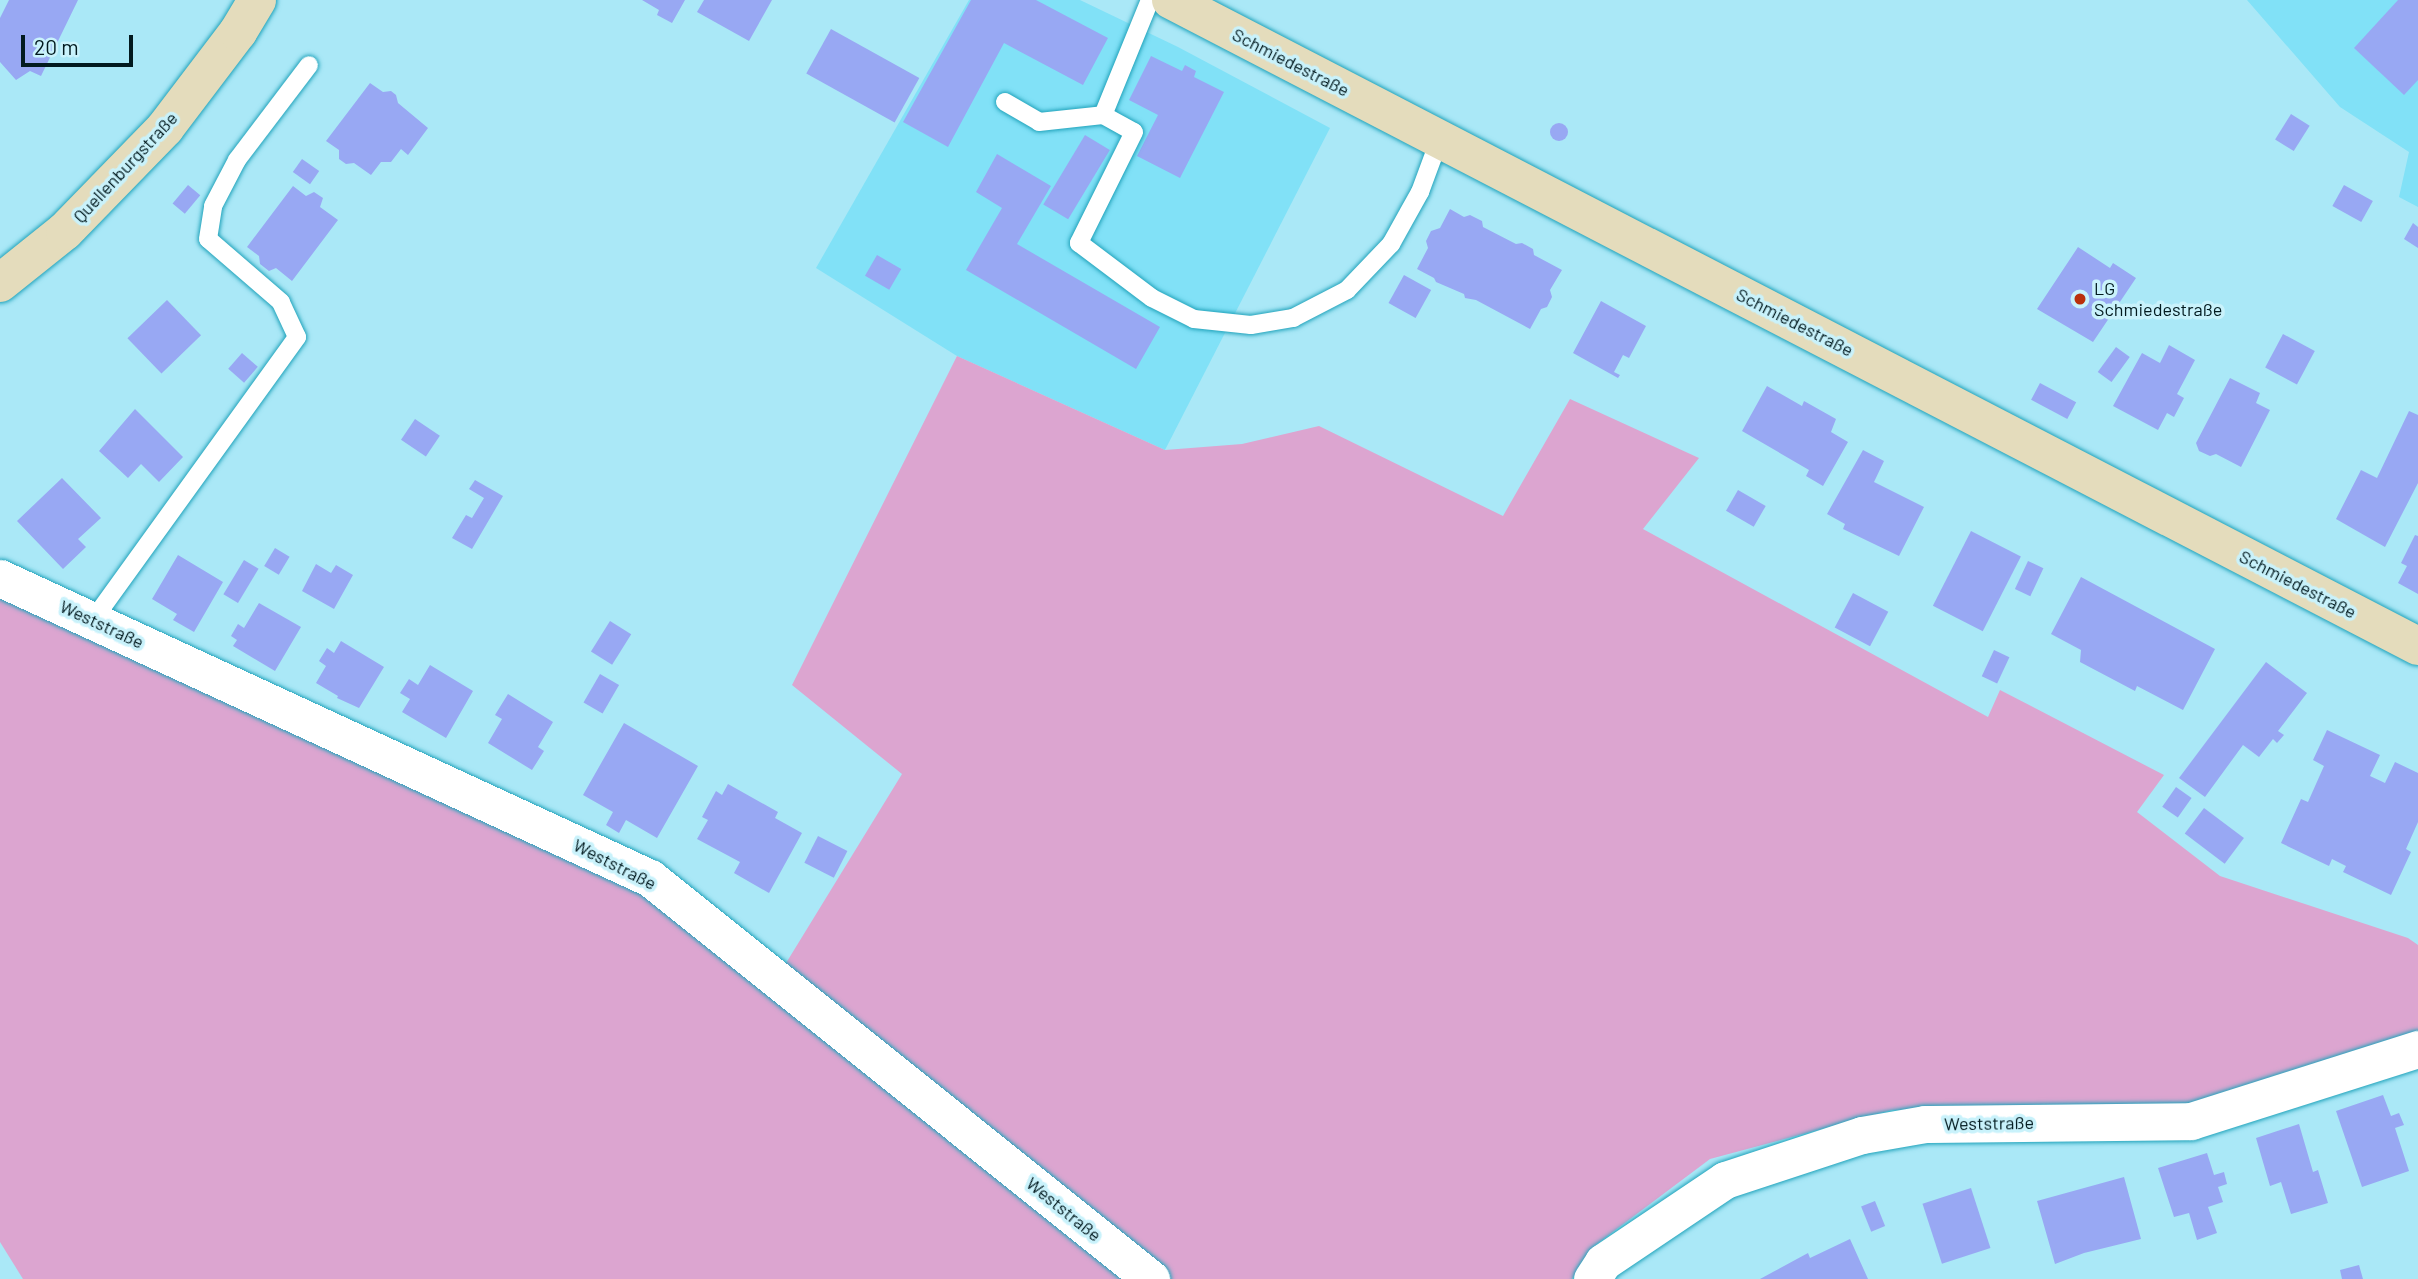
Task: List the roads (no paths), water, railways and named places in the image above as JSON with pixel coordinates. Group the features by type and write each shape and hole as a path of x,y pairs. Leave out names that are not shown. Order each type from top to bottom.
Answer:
{"main road":[{"name":"Quellenburgstraße","path":"0,283 65,231 165,128 238,32 257,0"},
{"name":"Schmiedestraße","path":"1171,0 2418,646"}],"street":[{"name":"Weststraße","path":"0,578 650,878 1151,1279"},
{"name":"Weststraße","path":"1592,1279 1603,1262 1725,1180 1862,1135 1950,1123 2191,1121 2418,1049"}],"lane":[{"path":"1103,116 1150,0"},
{"path":"93,620 297,337 281,302 208,239 213,206 237,160 309,65"},
{"path":"1005,102 1039,122 1103,116 1134,132 1079,243 1152,298 1194,319 1251,325 1293,318 1347,290 1391,244 1420,192 1440,138"}],"place":[{"name":"LG Schmiedestraße","path":"2080,299"}]}
